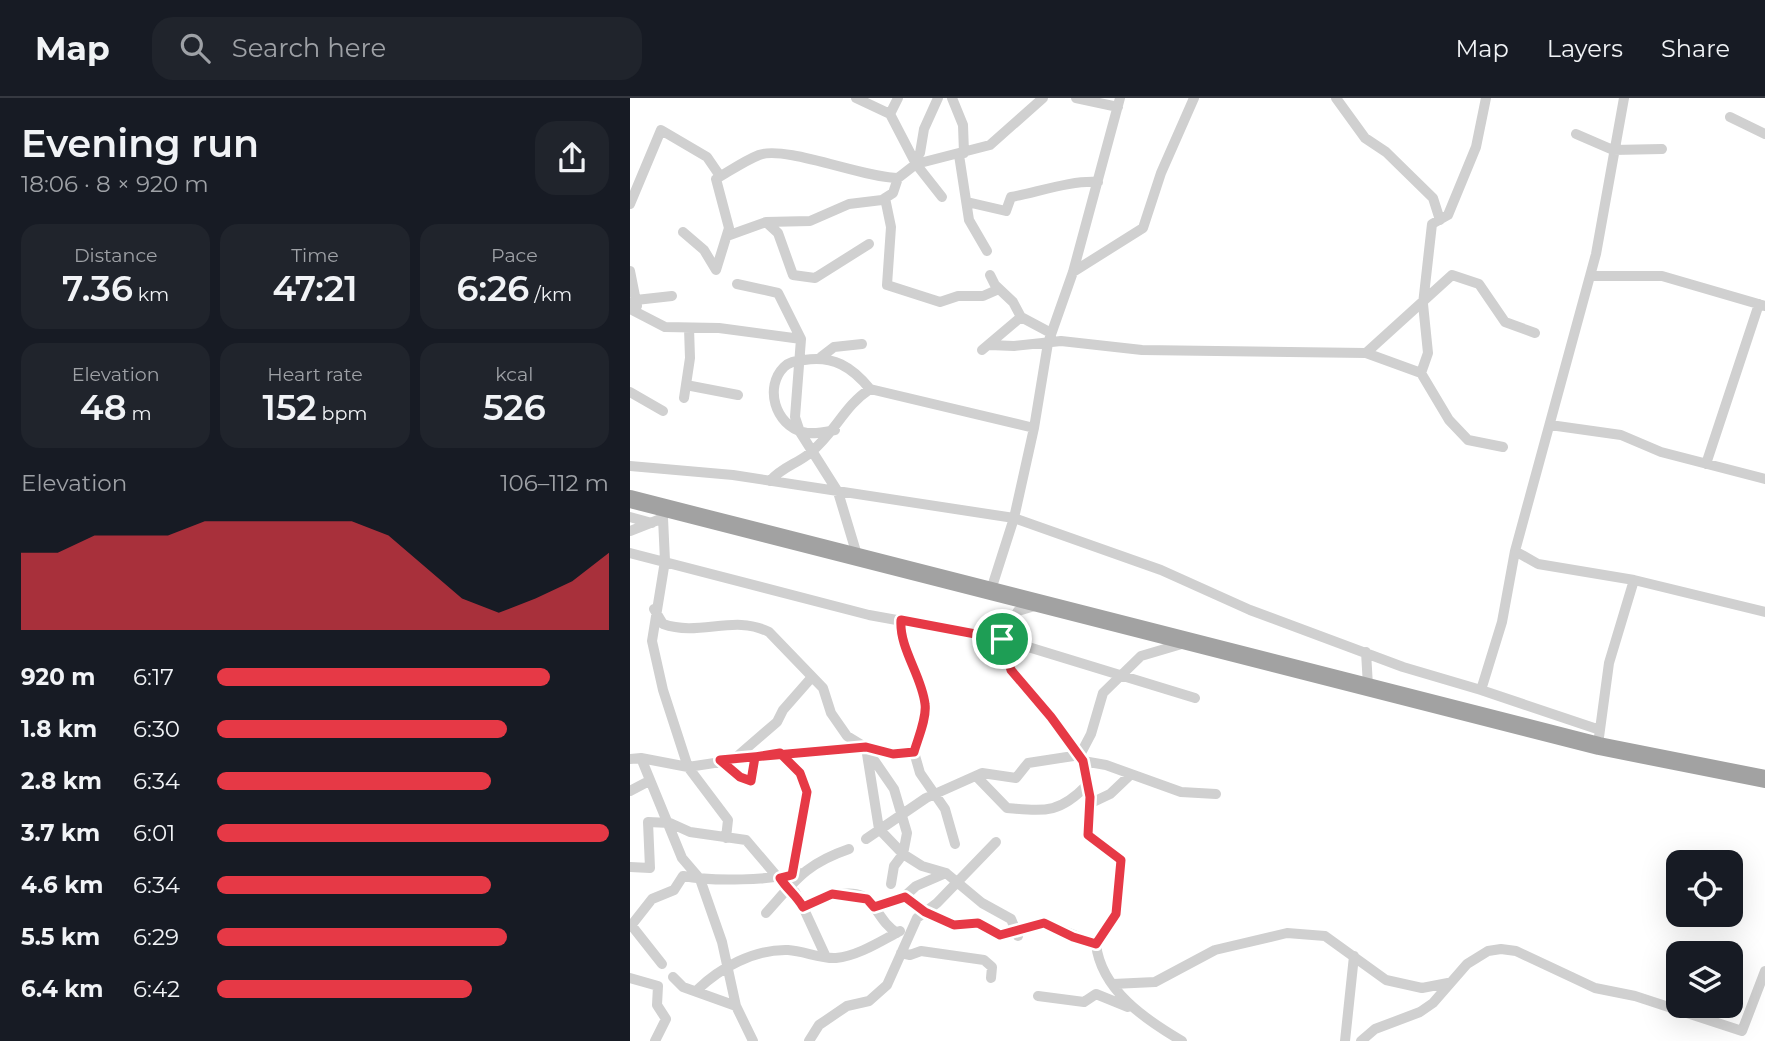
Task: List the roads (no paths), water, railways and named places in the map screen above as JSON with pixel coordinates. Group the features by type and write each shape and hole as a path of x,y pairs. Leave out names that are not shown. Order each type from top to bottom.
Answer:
{"highway":[{"path":"630,499 660,516 857,555 990,593 1368,686 1765,779"}],"street":[{"path":"856,98 890,114 915,162 942,197"},
{"path":"890,114 898,98"},
{"path":"727,236 766,222 810,221 849,204 886,198 893,193 898,178 915,162 920,153 924,129 939,98"},
{"path":"952,98 963,125 962,154 969,220 987,251"},
{"path":"915,162 962,154 993,144 1043,98"},
{"path":"1018,611 1011,602 990,593 1014,518 1034,428 1049,338 1073,272 1119,102 1076,98"},
{"path":"1073,272 1143,228 1161,173 1194,98"},
{"path":"1336,98 1365,138 1386,152 1433,198 1440,219"},
{"path":"1421,373 1428,353 1423,304 1432,224 1448,215 1476,148 1486,98"},
{"path":"1481,690 1502,622 1516,551 1590,276 1624,98"},
{"path":"1730,117 1765,134"},
{"path":"630,204 661,130 707,157 720,176"},
{"path":"1576,134 1614,150 1662,149"},
{"path":"683,232 704,250 716,270 729,228 716,179 761,153 809,158 839,167 898,178"},
{"path":"967,202 1006,211 1011,197 1056,189 1078,180 1098,182"},
{"path":"886,198 891,227 887,285 940,302 958,296 983,296 999,289"},
{"path":"766,222 778,233 793,275 815,278 869,244"},
{"path":"630,271 634,307"},
{"path":"990,275 999,289 1013,302 1021,317 1049,338"},
{"path":"1366,353 1452,275 1479,284 1504,322 1535,332"},
{"path":"1590,276 1662,276 1762,305 1706,464"},
{"path":"737,284 778,293 800,339 794,401 800,432"},
{"path":"634,307 672,296"},
{"path":"634,307 665,327 800,339"},
{"path":"1021,317 986,347 1014,346 1049,338 1142,350 1366,353 1421,373 1449,420 1468,440 1503,447"},
{"path":"684,398 690,358 689,328"},
{"path":"857,555 838,492 800,432 781,418 773,389 783,368 797,361 821,357 834,347 862,344"},
{"path":"821,357 851,368 870,389 1034,428"},
{"path":"686,385 738,395"},
{"path":"770,481 783,467 813,450 835,430 852,401 870,389"},
{"path":"630,392 663,411"},
{"path":"1550,425 1621,435 1661,452 1765,479"},
{"path":"800,432 835,430"},
{"path":"630,466 770,481 1014,518 1161,570 1250,610 1403,667 1481,690 1599,738 1609,663 1634,580"},
{"path":"630,517 660,516"},
{"path":"630,531 660,516"},
{"path":"660,516 665,561 654,609 652,641 663,690 688,766 727,820 726,838"},
{"path":"1516,551 1538,564 1634,580 1765,612"},
{"path":"630,553 901,620 1002,639 1195,698"},
{"path":"1042,604 1018,611 1002,639 1011,670 1081,758 1089,804 1088,835 1121,860 1116,914 1096,944 1097,954 1113,984 1138,1013"},
{"path":"654,609 663,624 677,629 699,630 721,624 749,623 769,632 823,688 831,713 847,736 866,747 893,754 914,752"},
{"path":"901,620 900,629 918,674 926,707 914,752 920,773 946,809 955,844"},
{"path":"1081,758 1103,693 1140,656 1189,642"},
{"path":"1366,652 1368,686"},
{"path":"733,760 777,722 783,710 812,677"},
{"path":"636,758 688,766 780,753 866,747"},
{"path":"866,747 894,789 907,833 903,854 894,866 891,884"},
{"path":"866,747 880,830 903,854 922,866 946,873 982,903 1011,919 1017,933"},
{"path":"780,753 800,773 807,792 796,874"},
{"path":"720,760 740,777 751,781 755,757"},
{"path":"636,758 670,823 686,866 700,879 727,966 736,1006 754,1041"},
{"path":"866,839 936,793 982,773 1016,778 1028,763 1081,758 1181,792 1216,794"},
{"path":"1089,804 1105,798 1130,775"},
{"path":"976,776 1007,808 1049,811 1072,801 1087,785"},
{"path":"630,792 649,781"},
{"path":"630,867 650,868 648,822 670,823 690,832 746,840 783,883 795,892 826,957"},
{"path":"697,990 727,966 778,951 840,957 869,948 897,933 921,915 996,842"},
{"path":"766,913 783,883 820,859 849,849"},
{"path":"874,907 905,897 916,886 946,873"},
{"path":"662,964 631,927 652,899 674,890 683,876 783,883"},
{"path":"803,907 832,894 867,899 883,923 897,933"},
{"path":"905,897 921,915 954,925 978,923 1000,935 1017,933 1044,923 1073,937 1096,944"},
{"path":"809,1041 819,1025 851,1004 869,1001 887,985 921,915"},
{"path":"1113,984 1155,982 1215,950 1287,933 1325,936 1386,980 1422,988 1448,983"},
{"path":"901,953 910,955 921,951 984,960 992,967 991,978"},
{"path":"1361,1041 1375,1029 1420,1012 1433,1003 1448,983 1488,951 1516,951 1595,988 1635,996 1740,1036 1765,971"},
{"path":"1345,1041 1354,956"},
{"path":"673,977 682,988 697,990 736,1006"},
{"path":"630,978 658,986 657,1005 666,1019 655,1041"},
{"path":"1038,996 1084,1002 1096,994 1122,1002 1182,1041"}]}
